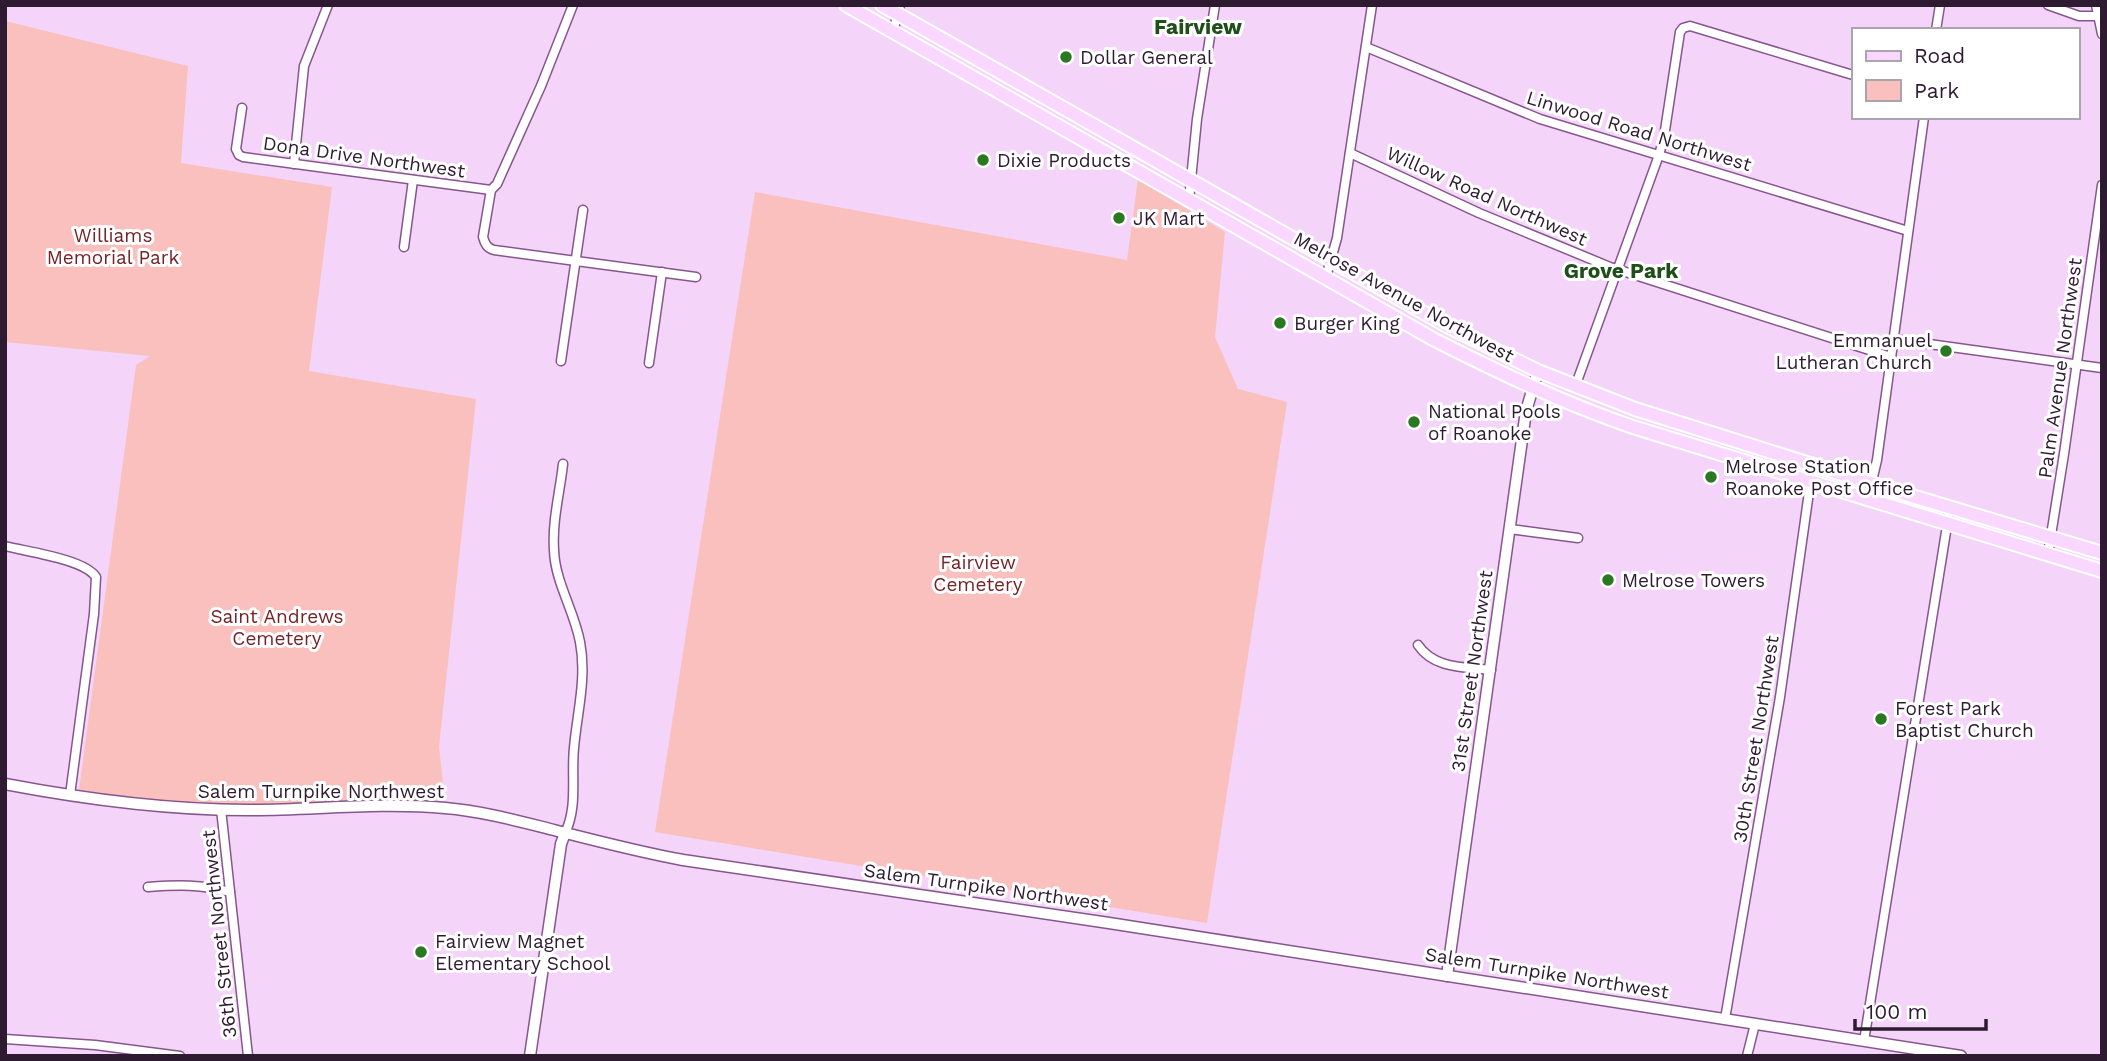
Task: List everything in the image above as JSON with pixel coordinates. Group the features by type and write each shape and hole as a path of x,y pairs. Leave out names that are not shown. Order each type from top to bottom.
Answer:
{"main road":[{"name":"Melrose Avenue Northwest","path":"846,5 1433,339 1532,387 1633,427 2102,570"},
{"name":"Melrose Avenue Northwest","path":"882,5 900,10 1447,326 1538,371 1635,409 2102,553"}],"street":[{"path":"294,164 304,66 328,5"},
{"path":"573,5 541,86 497,184 491,190 484,242 491,249 696,277"},
{"path":"1189,200 1197,119 1215,5"},
{"path":"1326,277 1337,238 1372,5"},
{"path":"1936,28 1940,5"},
{"path":"2048,5 2079,16 2097,16"},
{"path":"2096,5 2102,34"},
{"path":"893,32 900,10"},
{"path":"1575,387 1659,155 1680,32 1683,28 1690,26 1852,75"},
{"name":"Linwood Road Northwest","path":"1366,47 1524,114 1908,231"},
{"name":"Dona Drive Northwest","path":"242,108 236,149 239,155 491,190"},
{"path":"1868,498 1894,339 1924,119"},
{"name":"Willow Road Northwest","path":"1350,153 1479,214 1616,270 1891,357"},
{"path":"404,247 413,180"},
{"name":"Palm Avenue Northwest","path":"2048,554 2102,185"},
{"path":"561,360 583,210"},
{"path":"649,363 662,272"},
{"path":"1894,339 2102,368"},
{"name":"31st Street Northwest","path":"1447,976 1526,411 1538,371"},
{"path":"530,1056 561,844 572,815 574,748 582,686 583,663 577,627 560,582 554,552 563,464"},
{"name":"30th Street Northwest","path":"1725,1019 1780,697 1812,481 1818,466"},
{"path":"1864,1041 1950,507"},
{"path":"1510,529 1578,538"},
{"path":"5,547 87,567 96,577 70,794"},
{"path":"1418,645 1430,658 1443,664 1490,670"},
{"name":"Salem Turnpike Northwest","path":"5,784 159,805 221,810 413,806 446,808 504,817 683,860 1128,926 1961,1056"},
{"name":"36th Street Northwest","path":"221,810 248,1056"},
{"path":"148,887 205,886 230,892"},
{"path":"1747,1056 1755,1024"},
{"path":"5,1039 95,1045 180,1056"}],"green space":[{"name":"Saint Andrews Cemetery","path":"5,21 188,66 181,163 332,187 309,371 476,399 439,747 445,800 234,805 79,790 136,365 150,356 5,342"},
{"name":"Fairview Cemetery","path":"1138,179 1225,232 1215,337 1238,389 1287,402 1207,923 655,832 755,192 1127,260"}],"place":[{"name":"Dollar General","path":"1066,57"},
{"name":"Dixie Products","path":"983,160"},
{"name":"JK Mart","path":"1119,218"},
{"name":"Burger King","path":"1280,323"},
{"name":"Emmanuel Lutheran Church","path":"1946,351"},
{"name":"National Pools of Roanoke","path":"1414,422"},
{"name":"Melrose Station Roanoke Post Office","path":"1711,477"},
{"name":"Melrose Towers","path":"1608,580"},
{"name":"Forest Park Baptist Church","path":"1881,719"},
{"name":"Fairview Magnet Elementary School","path":"421,952"}],"district":[{"name":"Fairview","path":"1198,26"},
{"name":"Grove Park","path":"1621,270"}],"park label":[{"name":"Williams Memorial Park","path":"113,246"}]}
